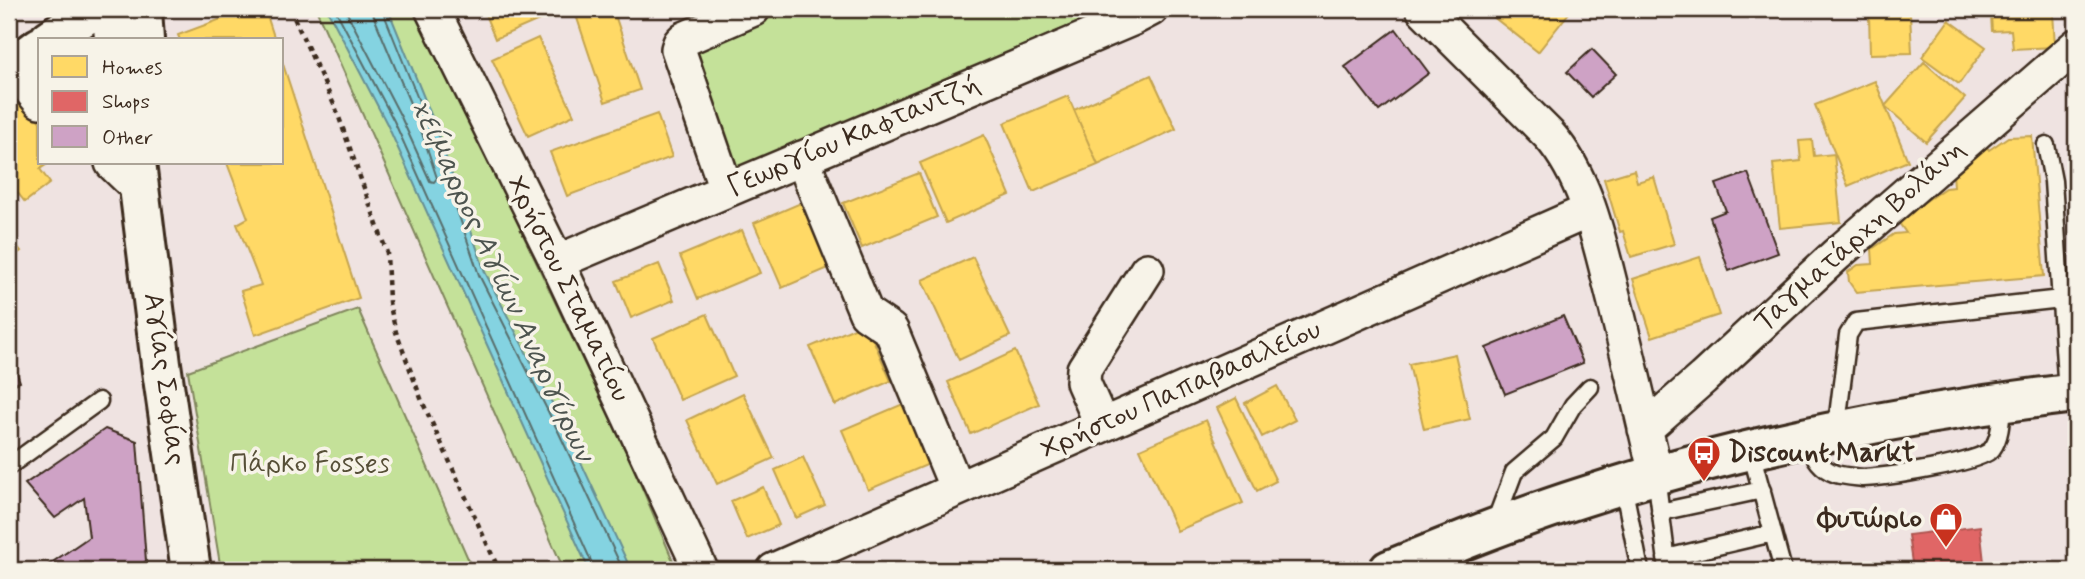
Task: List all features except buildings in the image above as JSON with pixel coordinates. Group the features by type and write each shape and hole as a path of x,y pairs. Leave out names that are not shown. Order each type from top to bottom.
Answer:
{"main road":[{"path":"52,38 94,9"},
{"path":"112,9 114,38"},
{"path":"142,9 144,38"},
{"name":"Αγίας Σοφίας","path":"129,171 161,363 191,570"},
{"path":"1389,570 1493,528 1646,491 1751,452 1820,435 2002,403 2072,394"}],"street":[{"name":"Χρήστου Σταματίου","path":"432,9 557,261 701,570"},
{"path":"726,189 677,49 684,40 753,9"},
{"name":"Γεωργίου Καφταντζή","path":"557,261 1150,9"},
{"path":"1430,12 1556,144 1578,180 1600,244 1645,429 1646,491"},
{"name":"Ταγματάρχη Βολάνη","path":"1645,429 1847,245 2076,46"},
{"path":"18,58 38,97"},
{"path":"803,158 866,313 891,330 957,489"},
{"name":"Χρήστου Παπαβασιλείου","path":"774,570 1588,211"},
{"path":"1102,425 1083,382 1084,369 1147,270"}],"lane":[{"path":"2046,145 2053,181 2061,299 2072,394"},
{"path":"2002,403 1999,430 1991,452 1973,460 1861,478 1836,474 1819,464 1820,435 1847,335 1856,323 2061,299"},
{"path":"1493,528 1514,472 1554,438 1573,405 1590,387"},
{"path":"9,466 99,401"},
{"path":"1751,452 1783,570"},
{"path":"1646,491 1762,490"},
{"path":"1646,491 1667,564 1773,533"},
{"path":"1640,570 1646,491"}],"path":[{"path":"290,9 336,109 387,253 389,302 396,332 422,401 499,570"}],"green space":[{"path":"316,9 416,9 631,462 677,570 564,570"},
{"path":"777,9 1096,9 1093,16 730,171 686,48"},
{"name":"Πάρκο Fosses","path":"358,309 473,570 221,570 188,371"}],"water":[{"path":"327,9 388,9 434,122 485,272 566,430 631,570 589,570 387,124"}],"place":[{"name":"Discount Markt","path":"1704,483"},
{"name":"Φυτώριο","path":"1946,549"}],"water label":[{"name":"χείμαρρος Αγίων Αναργύρων","path":"502,280"}]}
